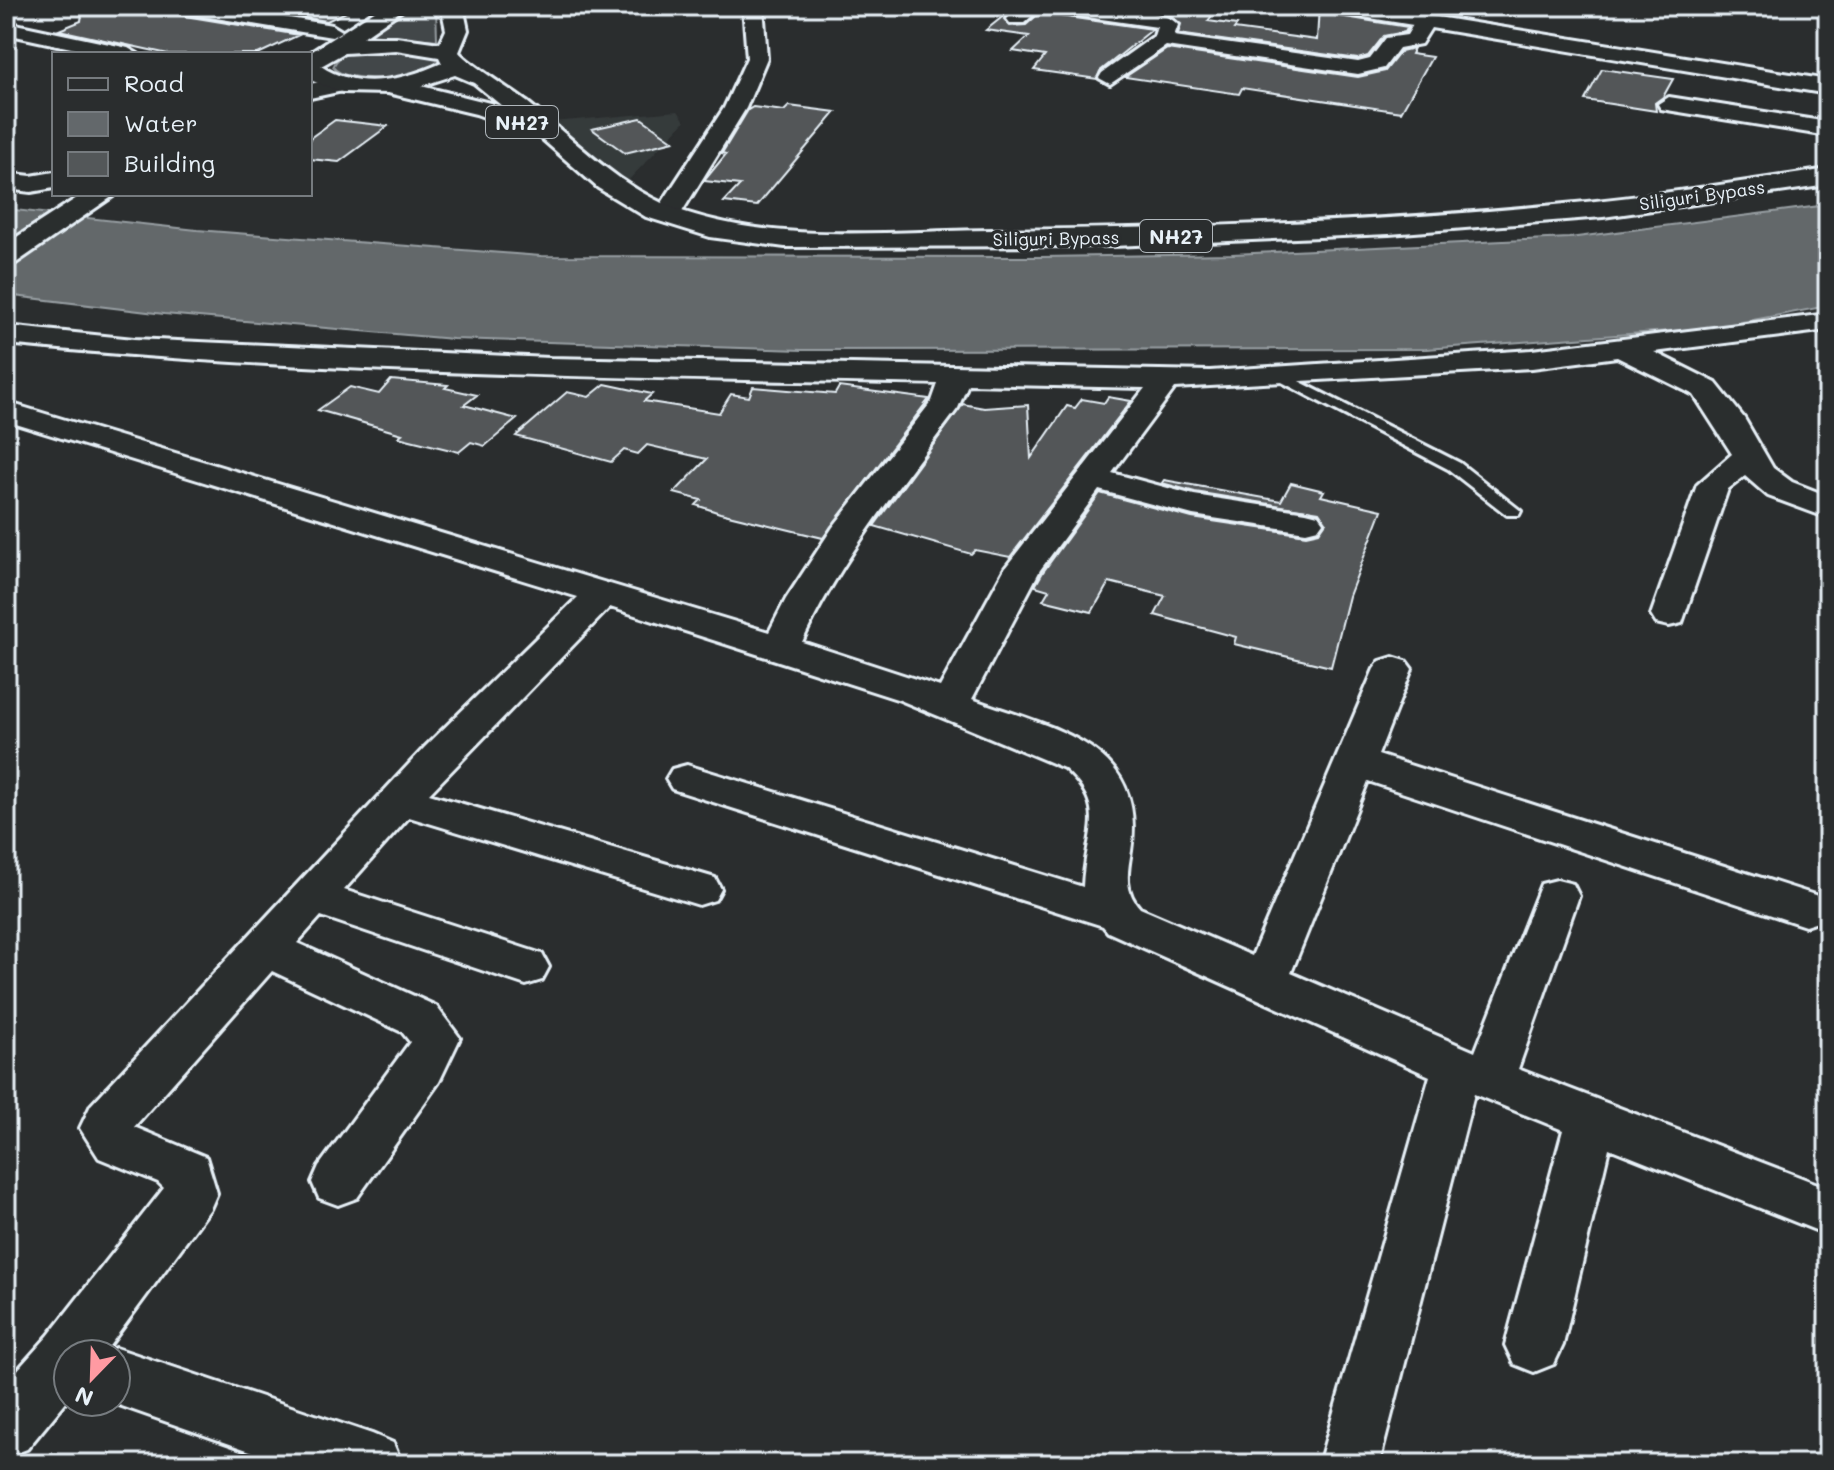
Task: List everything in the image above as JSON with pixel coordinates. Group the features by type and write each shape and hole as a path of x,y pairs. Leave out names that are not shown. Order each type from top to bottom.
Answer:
{"main road":[{"path":"312,55 332,31 373,6"},
{"path":"312,58 397,6"},
{"path":"452,6 457,30 452,59"},
{"name":"NH27","path":"312,59 347,47 393,43 452,59 482,78 550,133"},
{"name":"NH27","path":"381,86 422,79 452,59"},
{"name":"NH27","path":"312,65 324,79 344,84 381,86 484,108 550,133"},
{"path":"312,91 344,84"},
{"name":"Siliguri Bypass","path":"550,133 617,190 667,215 711,228 798,238 1170,236 1529,216 1828,177"},
{"path":"6,257 49,195"}],"street":[{"path":"179,6 332,31"},
{"path":"667,215 735,108 757,58 753,6"},
{"path":"1017,19 1033,6"},
{"path":"1053,6 1165,22 1168,25 1163,39 1110,78"},
{"path":"1333,6 1828,87"},
{"path":"1163,39 1363,68 1377,64 1393,42 1414,40 1426,20"},
{"path":"6,28 119,52"},
{"path":"1669,104 1828,129"},
{"path":"6,335 134,348 486,364 1166,380 1283,377 1624,349 1828,322"},
{"path":"1624,349 1705,389 1728,418 1760,474 1780,489 1828,508"},
{"path":"780,648 804,599 845,534 947,402 955,377"},
{"path":"950,704 1023,568 1166,380"},
{"path":"6,411 780,648 950,704 1064,751 1096,771 1112,794 1114,810 1105,886 1106,898 1114,913"},
{"path":"1669,615 1713,485 1748,457"},
{"path":"1091,478 1193,505 1306,522"},
{"path":"93,1338 191,1193 187,1173 117,1143 106,1128 109,1120 400,800 603,593"},
{"path":"1264,982 1393,669"},
{"path":"1355,762 1805,909"},
{"path":"687,779 1114,913 1138,929 1473,1072 1828,1212"},
{"path":"400,800 699,889"},
{"path":"312,896 526,967"},
{"path":"1349,1464 1473,1072 1557,896"},
{"path":"264,947 419,1019 436,1038 422,1068 338,1182"},
{"path":"1534,1345 1591,1118"},
{"path":"132,1379 372,1464"},
{"path":"6,1428 52,1385"}],"lane":[{"path":"1283,377 1454,466 1513,511"}],"shaded area":[{"path":"413,6 436,6 437,40 369,34"},
{"path":"395,48 436,55 439,59 420,71 387,78 354,77 333,67 343,55 351,52"},
{"path":"678,111 685,121 622,187 552,122"}],"water":[{"path":"1828,205 1828,306 1710,328 1426,349 802,350 453,339 164,314 6,295 6,209 197,230 541,256 1042,257 1232,254 1569,238"}],"building":[{"path":"83,6 166,6 179,15 299,35 262,52 159,52 59,30 81,21"},
{"path":"234,6 359,6 327,21"},
{"path":"1016,6 1004,19 1010,26 1026,25 1043,10 1053,15 1153,29 1100,71 1097,79 1034,70 1045,56 1013,51 1029,36 986,30"},
{"path":"1129,6 1216,10 1208,21 1237,25 1234,29 1317,40 1319,6 1333,15 1408,27 1405,32 1384,36 1368,56 1358,59 1178,34 1181,24 1171,16"},
{"path":"1414,48 1411,54 1432,57 1401,112 1242,88 1239,94 1125,77 1167,49 1358,77 1385,71 1401,51"},
{"path":"1602,69 1673,79 1663,97 1655,103 1656,111 1585,100"},
{"path":"789,106 836,112 757,206 724,202 740,185 704,181 726,154 722,153 748,110 753,107 784,111"},
{"path":"641,118 674,141 625,153 592,129"},
{"path":"335,120 388,126 339,162 312,159 312,137"},
{"path":"391,380 448,385 445,388 477,395 464,405 517,419 485,446 471,442 459,452 398,437 402,434 318,410 350,387 379,394"},
{"path":"605,384 652,394 644,401 719,413 731,394 749,397 753,387 835,394 839,387 929,399 823,538 720,513 696,505 701,500 674,493 707,459 647,445 638,454 624,450 611,462 516,436 567,392 589,397"},
{"path":"1108,397 1131,401 1010,557 975,550 971,554 874,526 963,404 984,408 1028,405 1031,458 1067,406 1075,408 1082,399 1104,403"},
{"path":"1164,480 1281,501 1291,483 1324,491 1321,496 1382,510 1349,596 1331,667 1234,644 1236,637 1155,615 1165,596 1109,582 1092,612 1043,600 1049,590 1035,586 1100,493 1192,518 1306,535 1319,532 1326,522 1319,512 1195,492 1162,483"}]}
